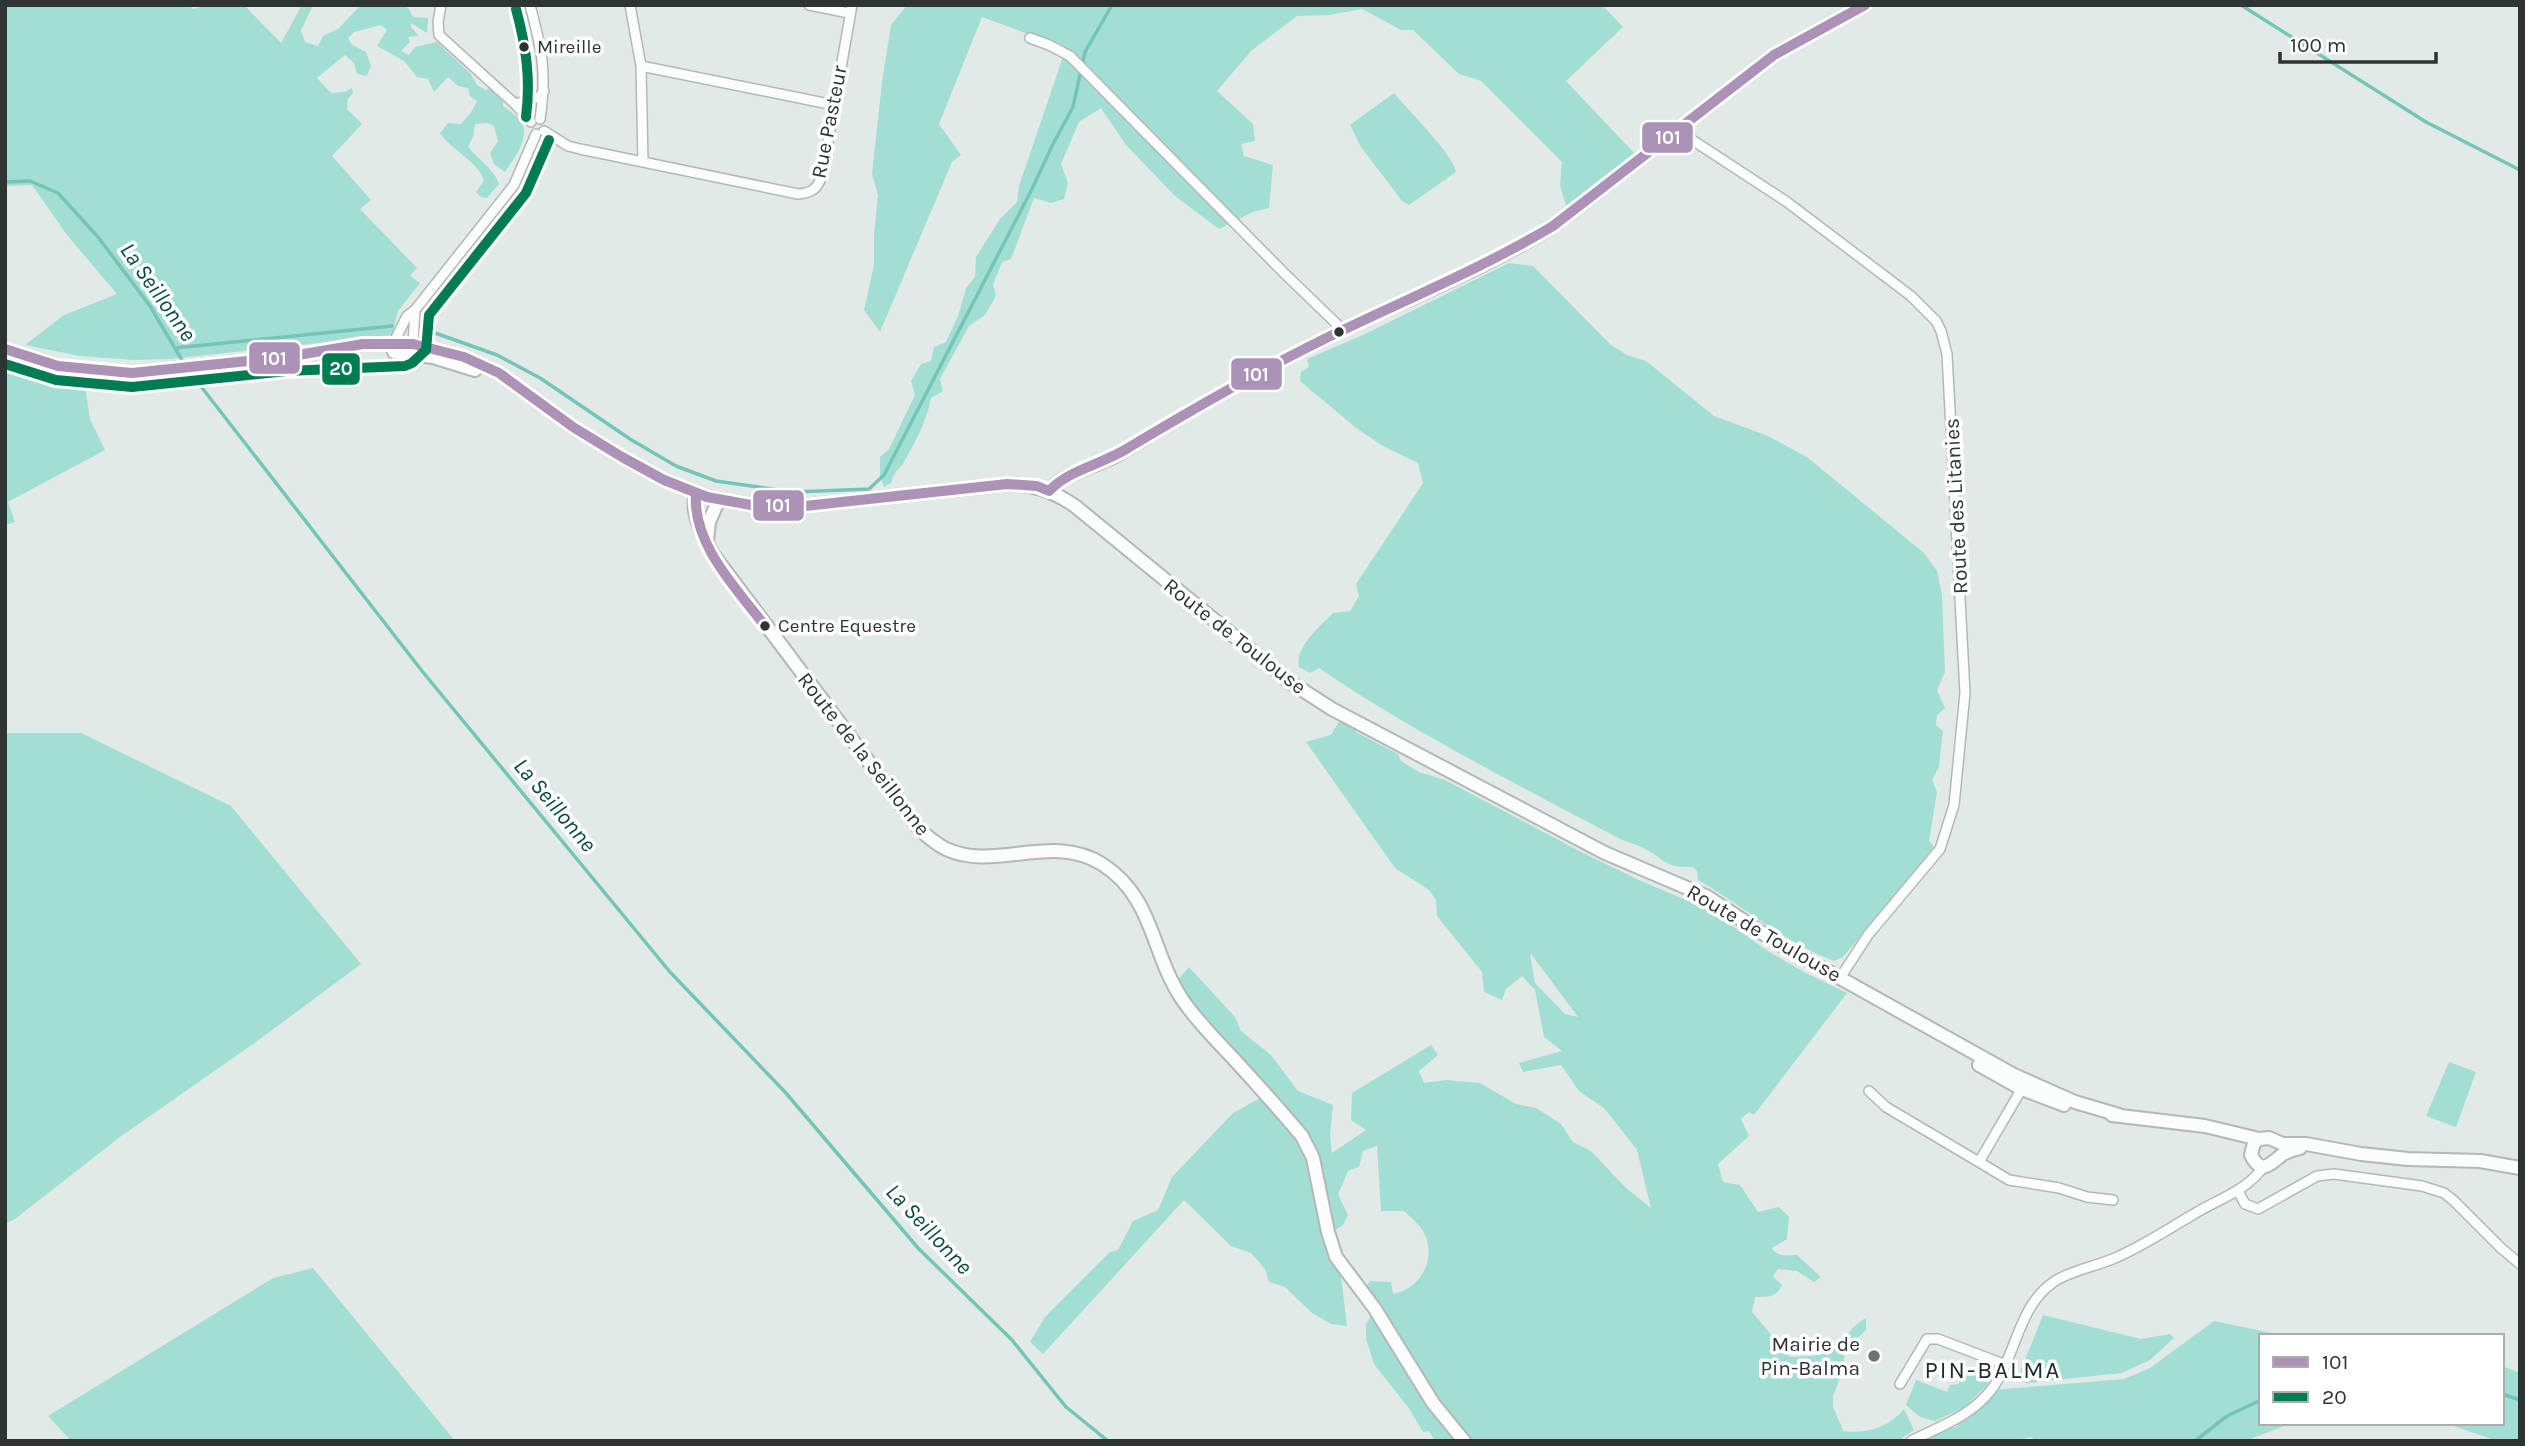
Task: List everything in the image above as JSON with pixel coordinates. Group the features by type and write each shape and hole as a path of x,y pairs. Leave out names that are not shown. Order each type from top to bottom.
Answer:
{"street":[{"path":"442,5 438,22 439,35 536,121"},
{"path":"530,5 543,60 545,89 531,129 568,146 643,162 641,66 630,5"},
{"path":"809,5 851,9"},
{"path":"1049,491 1062,480 1116,456 1230,388 1343,330 1494,261 1528,242 1553,226 1774,55 1865,5"},
{"name":"Rue Pasteur","path":"643,162 798,194 808,194 815,190 822,176 851,9"},
{"path":"1030,38 1070,56 1343,330"},
{"path":"641,66 834,105"},
{"path":"515,104 539,97 545,89"},
{"name":"Route des Litanies","path":"1677,130 1787,202 1911,296 1936,321 1947,354 1965,693 1954,804 1940,849 1868,935 1840,978"},
{"path":"403,347 398,331 407,316 415,310 514,185 540,132"},
{"path":"403,347 415,310"},
{"name":"Route de Toulouse","path":"5,349 58,366 132,373 403,347 446,352 499,373 525,394 638,467 696,494 751,505 805,506 1007,484 1030,485 1049,491 1075,506 1310,696 1605,853 1706,896 1779,944 2025,1085 2119,1115 2220,1128 2243,1140 2257,1154"},
{"name":"Route de la Seillonne","path":"696,494 697,519 712,553 908,816 934,842 947,849 974,856 1043,850 1077,853 1105,866 1129,887 1143,907 1167,971 1183,1000 1302,1136 1313,1158 1328,1232 1336,1257 1375,1309 1433,1402 1464,1441"},
{"path":"707,541 709,523 719,499"},
{"path":"1979,1162 2025,1085"},
{"path":"1869,1091 1886,1108 2009,1180 2113,1200"},
{"path":"1910,1441 1957,1418 1990,1391 2006,1365 2031,1304 2053,1283 2129,1251 2241,1188 2257,1154 2269,1138 2277,1143 2385,1158 2480,1161 2520,1168"},
{"path":"2277,1143 2279,1157"},
{"path":"2257,1154 2273,1164 2293,1149 2314,1147"},
{"path":"2241,1188 2245,1204 2258,1209 2317,1175 2334,1174 2423,1186 2444,1193 2453,1200 2520,1264"},
{"path":"1900,1384 1927,1339 1938,1339 2006,1365"}],"green space":[{"path":"5,5 189,5 193,9 207,5 244,5 281,43 302,5 313,5 301,31 305,42 318,46 323,36 338,29 361,5 404,5 413,17 428,18 427,33 411,23 419,36 408,37 410,42 401,51 409,55 415,47 437,42 470,73 478,86 486,90 489,88 503,97 503,106 518,118 523,127 523,140 505,172 494,164 490,153 498,141 494,126 487,123 475,124 468,147 499,184 487,198 481,197 476,192 484,181 482,175 440,133 448,123 461,124 470,114 477,101 470,96 468,88 458,86 448,77 434,92 428,79 417,77 404,61 377,46 387,30 381,25 354,32 348,38 352,45 366,52 371,66 367,76 357,74 354,63 345,55 317,78 331,93 345,92 352,88 353,93 348,99 347,109 362,124 332,156 371,200 360,209 417,268 410,276 420,283 398,311 392,335 171,359 133,360 80,356 25,345 64,315 117,294 67,235 32,185 5,186"},
{"path":"907,5 1602,5 1623,27 1566,81 1638,157 1568,211 1560,186 1562,162 1481,81 1459,74 1413,30 1401,30 1362,9 1330,15 1297,16 1251,51 1217,91 1253,124 1255,141 1241,144 1244,156 1273,165 1269,208 1253,212 1219,229 1175,196 1126,145 1101,108 1079,122 1061,164 1068,183 1064,199 1051,203 1034,198 1011,259 1002,262 993,285 996,296 985,315 969,326 940,379 943,391 931,398 924,422 903,464 891,483 884,487 880,475 880,457 889,449 915,395 911,381 921,364 931,361 934,347 946,342 958,316 966,288 975,277 976,257 1000,219 1017,202 1019,186 1066,48 982,17 939,124 961,155 952,162 880,332 864,310 874,265 878,195 872,174 891,25"},
{"path":"1394,93 1439,144 1456,172 1409,205 1402,201 1361,147 1350,125"},
{"path":"1509,263 1533,266 1611,345 1627,355 1646,361 1714,416 1768,436 1807,457 1924,553 1937,571 1942,595 1945,672 1937,690 1945,708 1937,715 1936,725 1943,731 1939,767 1932,780 1937,792 1929,841 1934,847 1843,957 1834,961 1799,944 1698,880 1697,871 1693,867 1676,866 1666,862 1642,847 1620,839 1505,778 1392,715 1319,668 1310,673 1299,667 1301,652 1315,631 1333,613 1350,611 1359,596 1356,584 1423,483 1418,463 1381,445 1355,427 1300,381 1301,372 1309,367 1307,359 1361,336"},
{"path":"5,361 85,385 90,419 105,450 8,502 15,522 5,525"},
{"path":"1340,720 1355,728 1356,732 1398,754 1401,761 1419,772 1445,780 1583,853 1710,910 1766,950 1847,993 1754,1115 1749,1112 1741,1119 1749,1136 1718,1164 1723,1182 1740,1185 1758,1212 1779,1207 1789,1217 1787,1239 1772,1248 1774,1251 1783,1255 1797,1255 1821,1277 1814,1282 1797,1271 1778,1269 1773,1276 1782,1285 1780,1289 1771,1296 1755,1297 1752,1312 1790,1357 1830,1352 1855,1325 1866,1318 1866,1330 1844,1352 1844,1367 1833,1397 1833,1407 1843,1430 1840,1431 1875,1429 1904,1409 1914,1430 1902,1438 1903,1441 1435,1441 1429,1431 1423,1432 1408,1407 1374,1364 1366,1339 1366,1324 1377,1306 1364,1289 1370,1281 1391,1282 1393,1294 1412,1286 1424,1271 1429,1252 1423,1231 1404,1211 1381,1211 1377,1146 1363,1151 1359,1167 1348,1171 1338,1194 1348,1215 1343,1225 1323,1238 1341,1277 1347,1326 1331,1324 1312,1313 1285,1287 1269,1282 1265,1269 1251,1253 1231,1246 1184,1200 1043,1354 1030,1342 1045,1317 1110,1252 1118,1250 1133,1221 1158,1210 1172,1177 1233,1113 1264,1096 1252,1073 1230,1043 1196,1015 1176,982 1189,967 1235,1017 1241,1031 1271,1055 1298,1091 1333,1105 1330,1135 1332,1153 1366,1130 1351,1120 1352,1093 1431,1045 1438,1055 1419,1071 1424,1083 1446,1080 1480,1083 1516,1104 1536,1108 1561,1124 1573,1142 1591,1151 1626,1188 1651,1208 1637,1150 1605,1109 1579,1091 1561,1065 1523,1072 1519,1063 1562,1051 1544,1037 1535,990 1522,976 1506,989 1502,1000 1484,992 1482,972 1437,916 1436,900 1429,890 1395,868 1306,742 1331,735","holes":["1531,954 1578,1017 1565,1014 1535,983"]},
{"path":"5,733 81,733 231,806 361,964 120,1137 5,1224"},
{"path":"2449,1062 2476,1072 2456,1127 2426,1116"},
{"path":"313,1268 455,1441 71,1441 48,1416 273,1278"},
{"path":"2043,1315 2141,1339 2170,1334 2174,1338 2150,1360 2122,1373 2027,1383 2017,1380"},
{"path":"2214,1321 2276,1334 2259,1334 2259,1425 2287,1425 2245,1441 2039,1441 2030,1437 2016,1441 1918,1441 1956,1427 1993,1390 2124,1379 2150,1368"},
{"path":"1961,1367 1985,1376 1988,1380 1987,1385 1965,1407 1935,1421 1920,1417 1906,1405 1916,1380 1947,1392 1950,1385 1959,1384"},
{"path":"2504,1367 2520,1373 2520,1441 2497,1441 2451,1425 2504,1425"}],"waterway":[{"path":"421,328 497,355 540,378 630,439 676,466 716,481 794,492 869,489 884,475 1032,189 1073,107 1085,52 1112,5"},
{"path":"2241,5 2426,122 2520,170"},
{"name":"La Seillonne","path":"5,182 30,181 58,193 98,237 150,306 185,365"},
{"path":"175,348 392,326"},
{"name":"La Seillonne","path":"189,371 422,671 670,972 785,1092 918,1248 1012,1340 1066,1407 1108,1441"},
{"path":"2504,1395 2520,1400"},
{"path":"2195,1441 2227,1416 2259,1401"}],"transit line":[{"name":"101","path":"1049,491 1067,477 1118,454 1288,357 1528,241 1553,226 1774,55 1865,5"},
{"name":"20","path":"516,9 527,63 526,117"},
{"name":"20","path":"5,364 56,380 132,387 287,371 405,366 426,350 429,315 526,193 549,140"},
{"name":"101","path":"5,349 58,366 132,373 286,357 363,344 413,344 464,357 499,373 573,427 622,457 664,480 707,497 751,505 805,506 1007,484 1037,486 1049,491"},
{"name":"101","path":"696,493 697,512 708,547 729,581 765,626"}],"place":[{"name":"Mireille","path":"524,47"},
{"name":"Centre Equestre","path":"765,626"},
{"name":"Mairie de Pin-Balma","path":"1874,1356"}],"district":[{"name":"PIN-BALMA","path":"1993,1370"}]}
